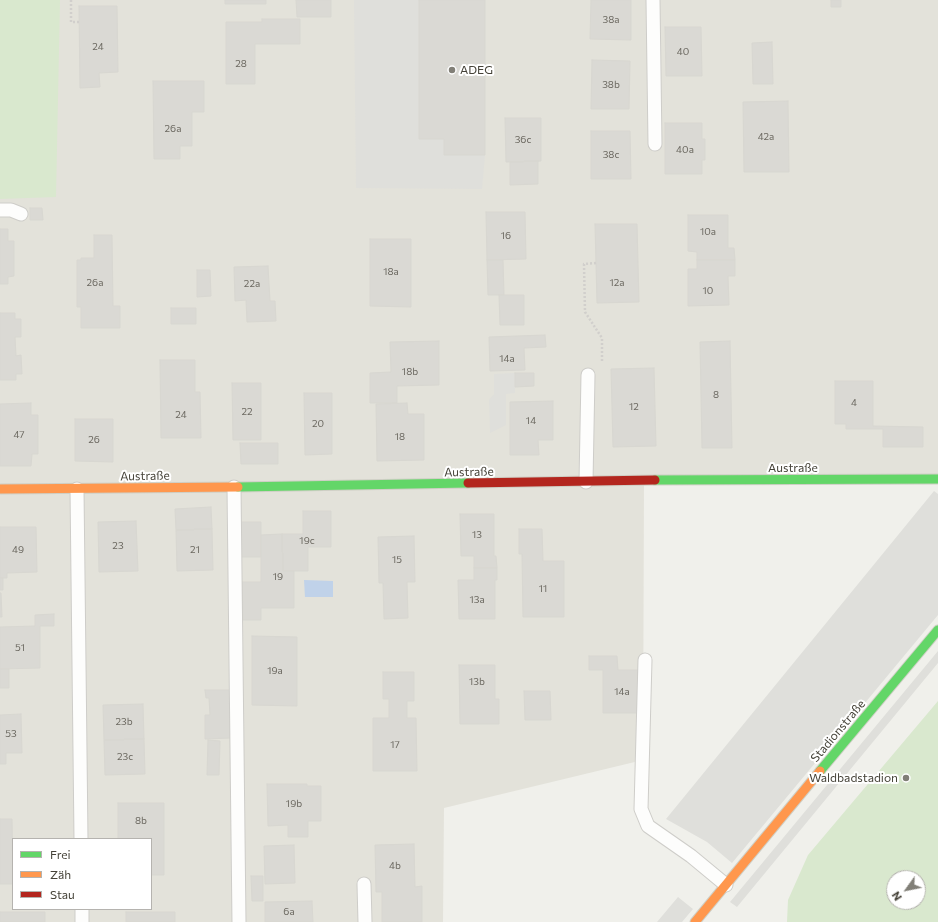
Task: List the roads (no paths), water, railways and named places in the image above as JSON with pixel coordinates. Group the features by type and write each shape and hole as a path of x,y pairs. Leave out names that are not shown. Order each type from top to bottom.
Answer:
{"street":[{"name":"Austraße","path":"0,489 938,479"},
{"name":"Stadionstraße","path":"695,922 938,630"}],"lane":[{"path":"653,0 655,144"},
{"path":"0,210 11,210 21,214"},
{"path":"586,482 588,375"},
{"path":"234,487 239,922"},
{"path":"77,489 81,838"},
{"path":"644,660 641,809 648,826 691,856 726,885"},
{"path":"364,884 365,922"},
{"path":"82,910 82,922"}],"water":[{"path":"304,580 333,581 333,597 305,597"}],"place":[{"name":"ADEG","path":"452,70"},
{"name":"Waldbadstadion","path":"906,778"}]}
